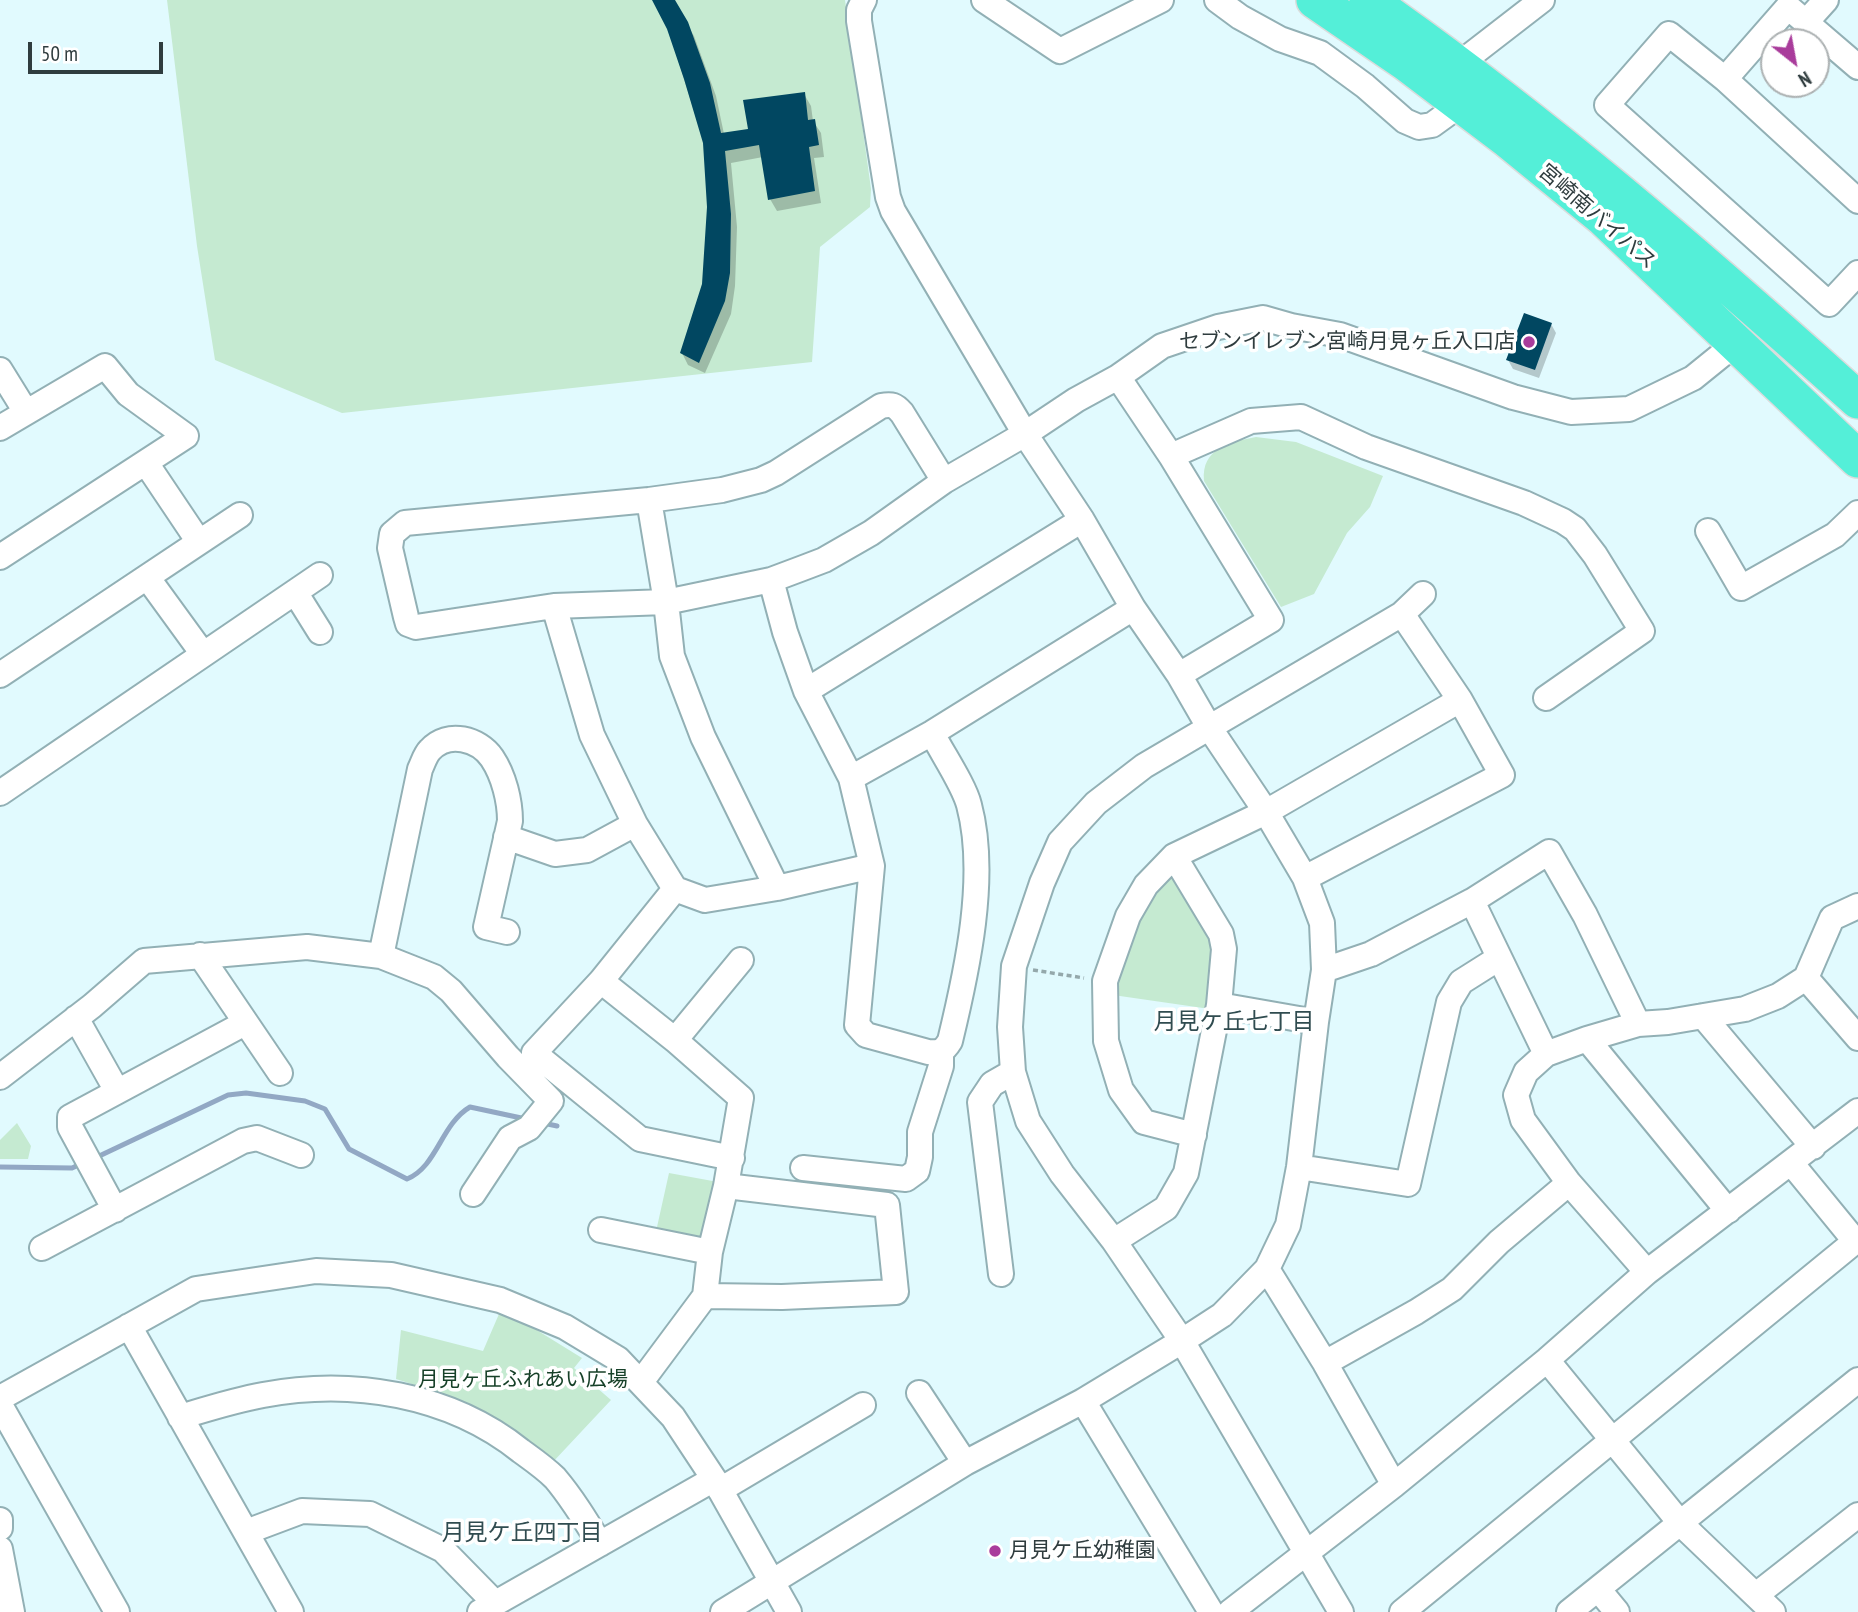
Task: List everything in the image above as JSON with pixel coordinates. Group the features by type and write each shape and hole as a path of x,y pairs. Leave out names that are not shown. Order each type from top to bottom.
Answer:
{"highway":[{"name":"宮崎南バイパス","path":"1315,0 1362,14 1458,65 1574,155 1751,304 1858,400"},
{"name":"宮崎南バイパス","path":"1362,14 1461,104 1604,218 1858,459"}],"street":[{"path":"723,1612 965,1463 1083,1401 1182,1341 1222,1315 1267,1269 1288,1225 1299,1167 1315,1022 1324,970 1322,923 1306,878 1209,727 1179,675 1133,608 1082,520 1025,434 893,211 888,197 859,21 859,10 864,0"},
{"path":"984,0 1060,51 1161,0"},
{"path":"1217,0 1240,17 1280,39 1320,53 1366,86 1405,121 1419,127 1432,125 1461,104"},
{"path":"1458,65 1542,0"},
{"path":"1807,21 1826,0"},
{"path":"1725,79 1788,7 1858,67"},
{"path":"1332,61 1362,14"},
{"path":"1858,201 1725,79 1669,34 1607,105 1829,304 1858,273"},
{"path":"944,481 902,414 891,404 881,406 761,480 722,490 649,500 405,523 391,534 390,548 406,617 411,626 419,627 554,606 666,602 771,580 824,560 871,533 944,481 1118,377 1162,346 1218,327 1263,318 1350,338 1513,397 1571,412 1629,410 1693,378 1735,344"},
{"path":"0,428 105,366 128,394 186,436 0,557"},
{"path":"0,370 26,412"},
{"path":"1118,377 1171,456 1271,620 1179,675"},
{"path":"1171,456 1251,421 1301,417 1366,447 1524,503 1563,520 1576,529 1595,555 1642,631 1546,698"},
{"path":"146,463 199,541"},
{"path":"649,500 672,656 689,704 777,888"},
{"path":"1708,531 1741,588 1835,535 1858,513"},
{"path":"0,675 240,514"},
{"path":"806,691 1082,520"},
{"path":"0,793 320,575"},
{"path":"147,577 203,654"},
{"path":"771,580 785,632 806,691 851,778 872,866 857,1025 873,1038 928,1052 946,1049 950,1041 967,974 975,901 975,846 969,803 932,733"},
{"path":"295,592 320,632"},
{"path":"1341,1612 1182,1341 1114,1241 1062,1174 1028,1121 1013,1072 1010,1027 1014,966 1042,883 1060,842 1096,803 1144,766 1402,614 1423,594"},
{"path":"554,606 592,735 635,824 674,889 705,900 777,888 872,866"},
{"path":"851,778 932,733 1133,608"},
{"path":"1306,878 1502,775 1460,700 1402,614"},
{"path":"1194,1135 1144,1122 1121,1090 1107,1041 1105,981 1128,916 1146,885 1174,856 1266,812 1460,700"},
{"path":"381,956 420,769 431,748 457,738 468,740 487,751 497,766 510,807 510,821 486,927 507,932"},
{"path":"506,837 555,854 587,850 635,824"},
{"path":"1324,970 1371,954 1472,901 1549,852 1585,915 1639,1024"},
{"path":"1114,1241 1166,1208 1186,1173 1219,1004 1224,949 1221,934 1174,856"},
{"path":"674,889 601,981 534,1053 640,1139 732,1158"},
{"path":"1472,901 1546,1054"},
{"path":"1647,1272 1569,1182 1522,1120 1516,1094 1526,1072 1546,1054 1587,1039 1639,1024 1745,1010 1778,996 1806,978 1832,918 1858,906"},
{"path":"0,1077 144,961 307,947 381,956 434,977 451,991 508,1057 551,1101 535,1120 510,1138 472,1194"},
{"path":"200,955 280,1073"},
{"path":"1299,1167 1408,1184 1449,1002 1461,982 1499,958"},
{"path":"675,1040 741,960"},
{"path":"1806,978 1858,1038"},
{"path":"601,981 741,1097 732,1158 710,1252 705,1296 641,1382"},
{"path":"1219,1004 1315,1022"},
{"path":"1703,1016 1813,1147"},
{"path":"76,1018 117,1091"},
{"path":"115,1210 70,1127 70,1116 245,1023"},
{"path":"1587,1039 1728,1211"},
{"path":"803,1168 906,1179 917,1171 920,1132 941,1066 941,1051"},
{"path":"1001,1274 980,1102 992,1084 1013,1072"},
{"path":"1230,1612 1394,1485 1547,1360 1647,1272 1858,1111"},
{"path":"42,1248 243,1141 257,1138 301,1154"},
{"path":"1402,1612 1857,1240 1791,1164"},
{"path":"1325,1363 1452,1289 1499,1242 1569,1182"},
{"path":"705,1296 782,1297 896,1292 887,1205 726,1186"},
{"path":"601,1230 710,1252"},
{"path":"1267,1269 1325,1363 1394,1485"},
{"path":"0,1398 197,1289 316,1271 391,1275 500,1300 565,1327 618,1359 673,1416 717,1485 789,1612"},
{"path":"129,1326 291,1612"},
{"path":"1547,1360 1681,1524 1773,1612"},
{"path":"1569,1612 1858,1380"},
{"path":"180,1418 264,1394 317,1390 374,1390 435,1403 498,1432 554,1476 600,1544"},
{"path":"919,1393 965,1463"},
{"path":"1083,1401 1212,1612"},
{"path":"0,1405 117,1612"},
{"path":"246,1532 302,1511 370,1514 443,1550 487,1608 600,1544 717,1485 863,1405"},
{"path":"1756,1594 1858,1515"},
{"path":"0,1520 0,1528"},
{"path":"0,1549 12,1612"},
{"path":"1598,1589 1617,1612"}],"path":[{"path":"1014,966 1105,981"}],"green space":[{"path":"167,0 845,0 871,189 870,207 820,247 812,362 342,413 215,360 197,246"},
{"path":"1256,437 1296,442 1383,476 1370,507 1347,533 1314,594 1281,607 1204,481 1207,461 1219,448"},
{"path":"1168,874 1178,875 1214,936 1210,1009 1113,995 1144,905"},
{"path":"17,1123 31,1146 28,1159 0,1159 0,1140"},
{"path":"669,1173 718,1182 706,1240 655,1236"},
{"name":"月見ヶ丘ふれあい広場","path":"499,1314 535,1329 582,1358 574,1368 611,1400 552,1463 477,1410 434,1391 396,1379 401,1330 483,1351"}],"building":[{"path":"652,0 675,0 688,22 710,83 721,133 748,129 743,100 805,92 808,120 815,119 819,145 809,147 815,191 768,200 759,145 725,151 731,214 730,273 725,301 699,363 680,353 702,284 707,207 703,143 667,29"},
{"name":"セブンイレブン宮崎月見ヶ丘入口店","path":"1524,313 1552,323 1535,370 1506,360"}],"waterway":[{"path":"95,1158 228,1095 246,1093 305,1101 325,1109 349,1149 407,1179 425,1165 452,1124 470,1107 526,1119"},
{"path":"543,1123 557,1126"},
{"path":"0,1167 72,1168 83,1163"}],"place":[{"name":"セブンイレブン宮崎月見ヶ丘入口店","path":"1529,342"},
{"name":"月見ケ丘幼稚園","path":"995,1551"}],"district":[{"name":"月見ケ丘七丁目","path":"1234,1022"},
{"name":"月見ケ丘四丁目","path":"522,1533"}]}
